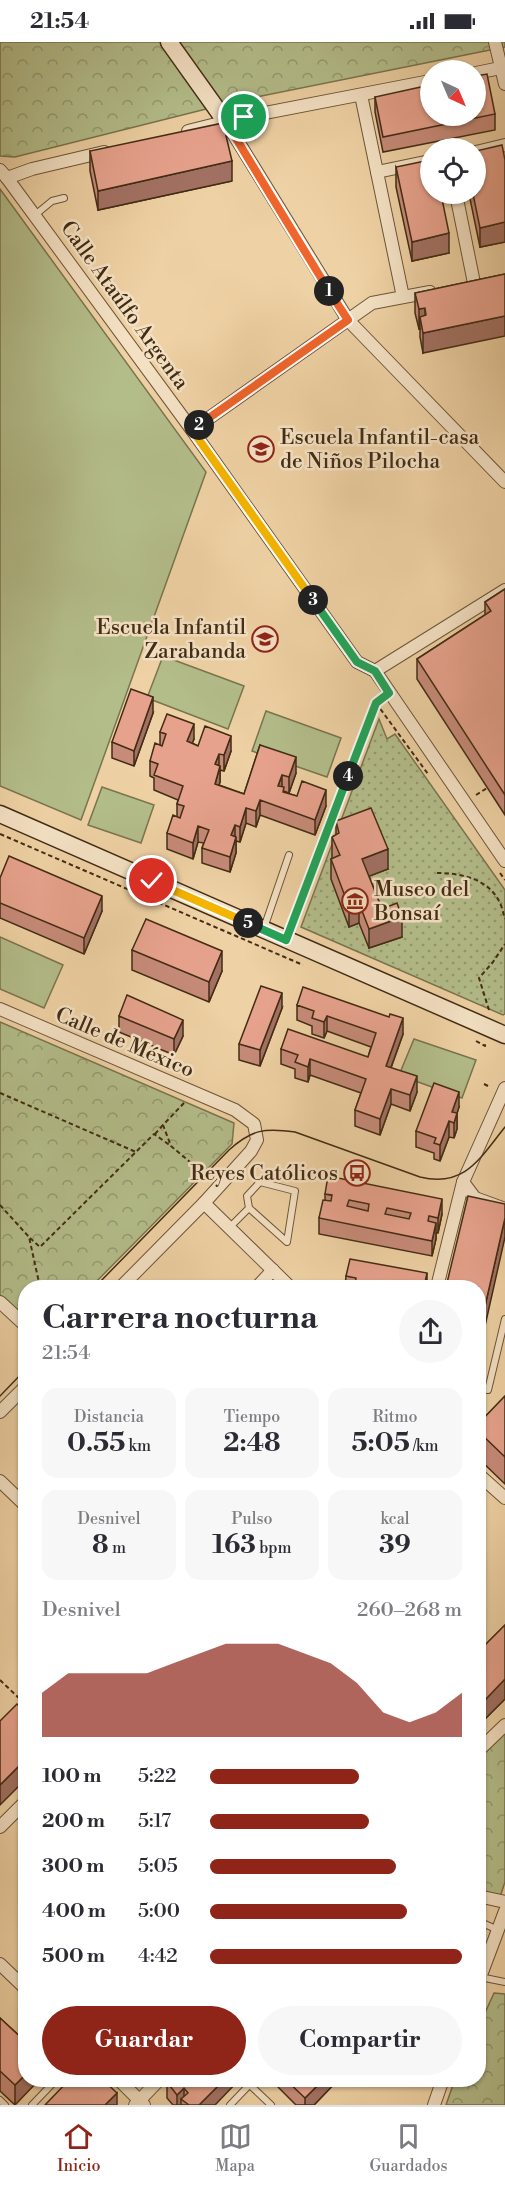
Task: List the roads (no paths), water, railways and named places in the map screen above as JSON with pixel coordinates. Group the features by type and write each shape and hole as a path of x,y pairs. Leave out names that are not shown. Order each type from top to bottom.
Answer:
{"street":[{"path":"169,42 226,122 348,320 505,482"},
{"path":"495,42 505,84"},
{"path":"486,70 502,67"},
{"path":"177,134 244,117 420,83"},
{"path":"361,95 403,297"},
{"path":"486,150 505,146"},
{"path":"4,174 122,147"},
{"path":"377,172 420,163"},
{"name":"Calle Ataúlfo Argenta","path":"4,174 192,430 357,662 375,671 505,861"},
{"path":"458,204 474,283"},
{"path":"192,430 372,303 444,289"},
{"path":"375,671 505,590"},
{"path":"0,814 505,1035"},
{"name":"Calle de México","path":"0,1009 235,1110 255,1124 257,1140 251,1151 204,1203"},
{"path":"439,1280 463,1182 505,1088"},
{"path":"463,1182 476,1198 505,1209"},
{"path":"127,1280 204,1203 283,1280"},
{"path":"264,1280 273,1270"},
{"path":"0,1302 18,1319"},
{"path":"0,1412 18,1394"},
{"path":"0,1481 18,1498"},
{"path":"486,1481 505,1498"},
{"path":"486,1743 505,1725"},
{"path":"0,1827 18,1809"},
{"path":"486,1898 505,1902"},
{"path":"486,1962 505,1911"},
{"path":"0,1964 18,1981"},
{"path":"125,2087 139,2103 153,2087"},
{"path":"434,2105 440,2087"}],"lane":[{"path":"35,215 52,201 64,198"},
{"path":"263,930 289,855"},
{"path":"260,1182 295,1191 287,1242 249,1208 247,1196 260,1182"},
{"path":"229,1228 249,1208"},
{"path":"486,1390 488,1390 505,1319"},
{"path":"486,1925 498,1930"},
{"path":"486,1981 505,1982"},
{"path":"32,2105 49,2087"},
{"path":"230,2105 248,2087"},
{"path":"252,2087 271,2105"},
{"path":"0,2100 5,2105"}],"tram line":[{"path":"102,1280 229,1150 252,1134 267,1130 295,1132 420,1177 436,1179 449,1178 470,1168 505,1127"},
{"path":"0,1396 18,1377"}],"place":[{"name":"Escuela Infantil-casa de Niños Pilocha","path":"261,449"},
{"name":"Escuela Infantil Zarabanda","path":"265,639"},
{"name":"Museo del Bonsaí","path":"355,901"},
{"name":"Reyes Católicos","path":"357,1173"}]}
